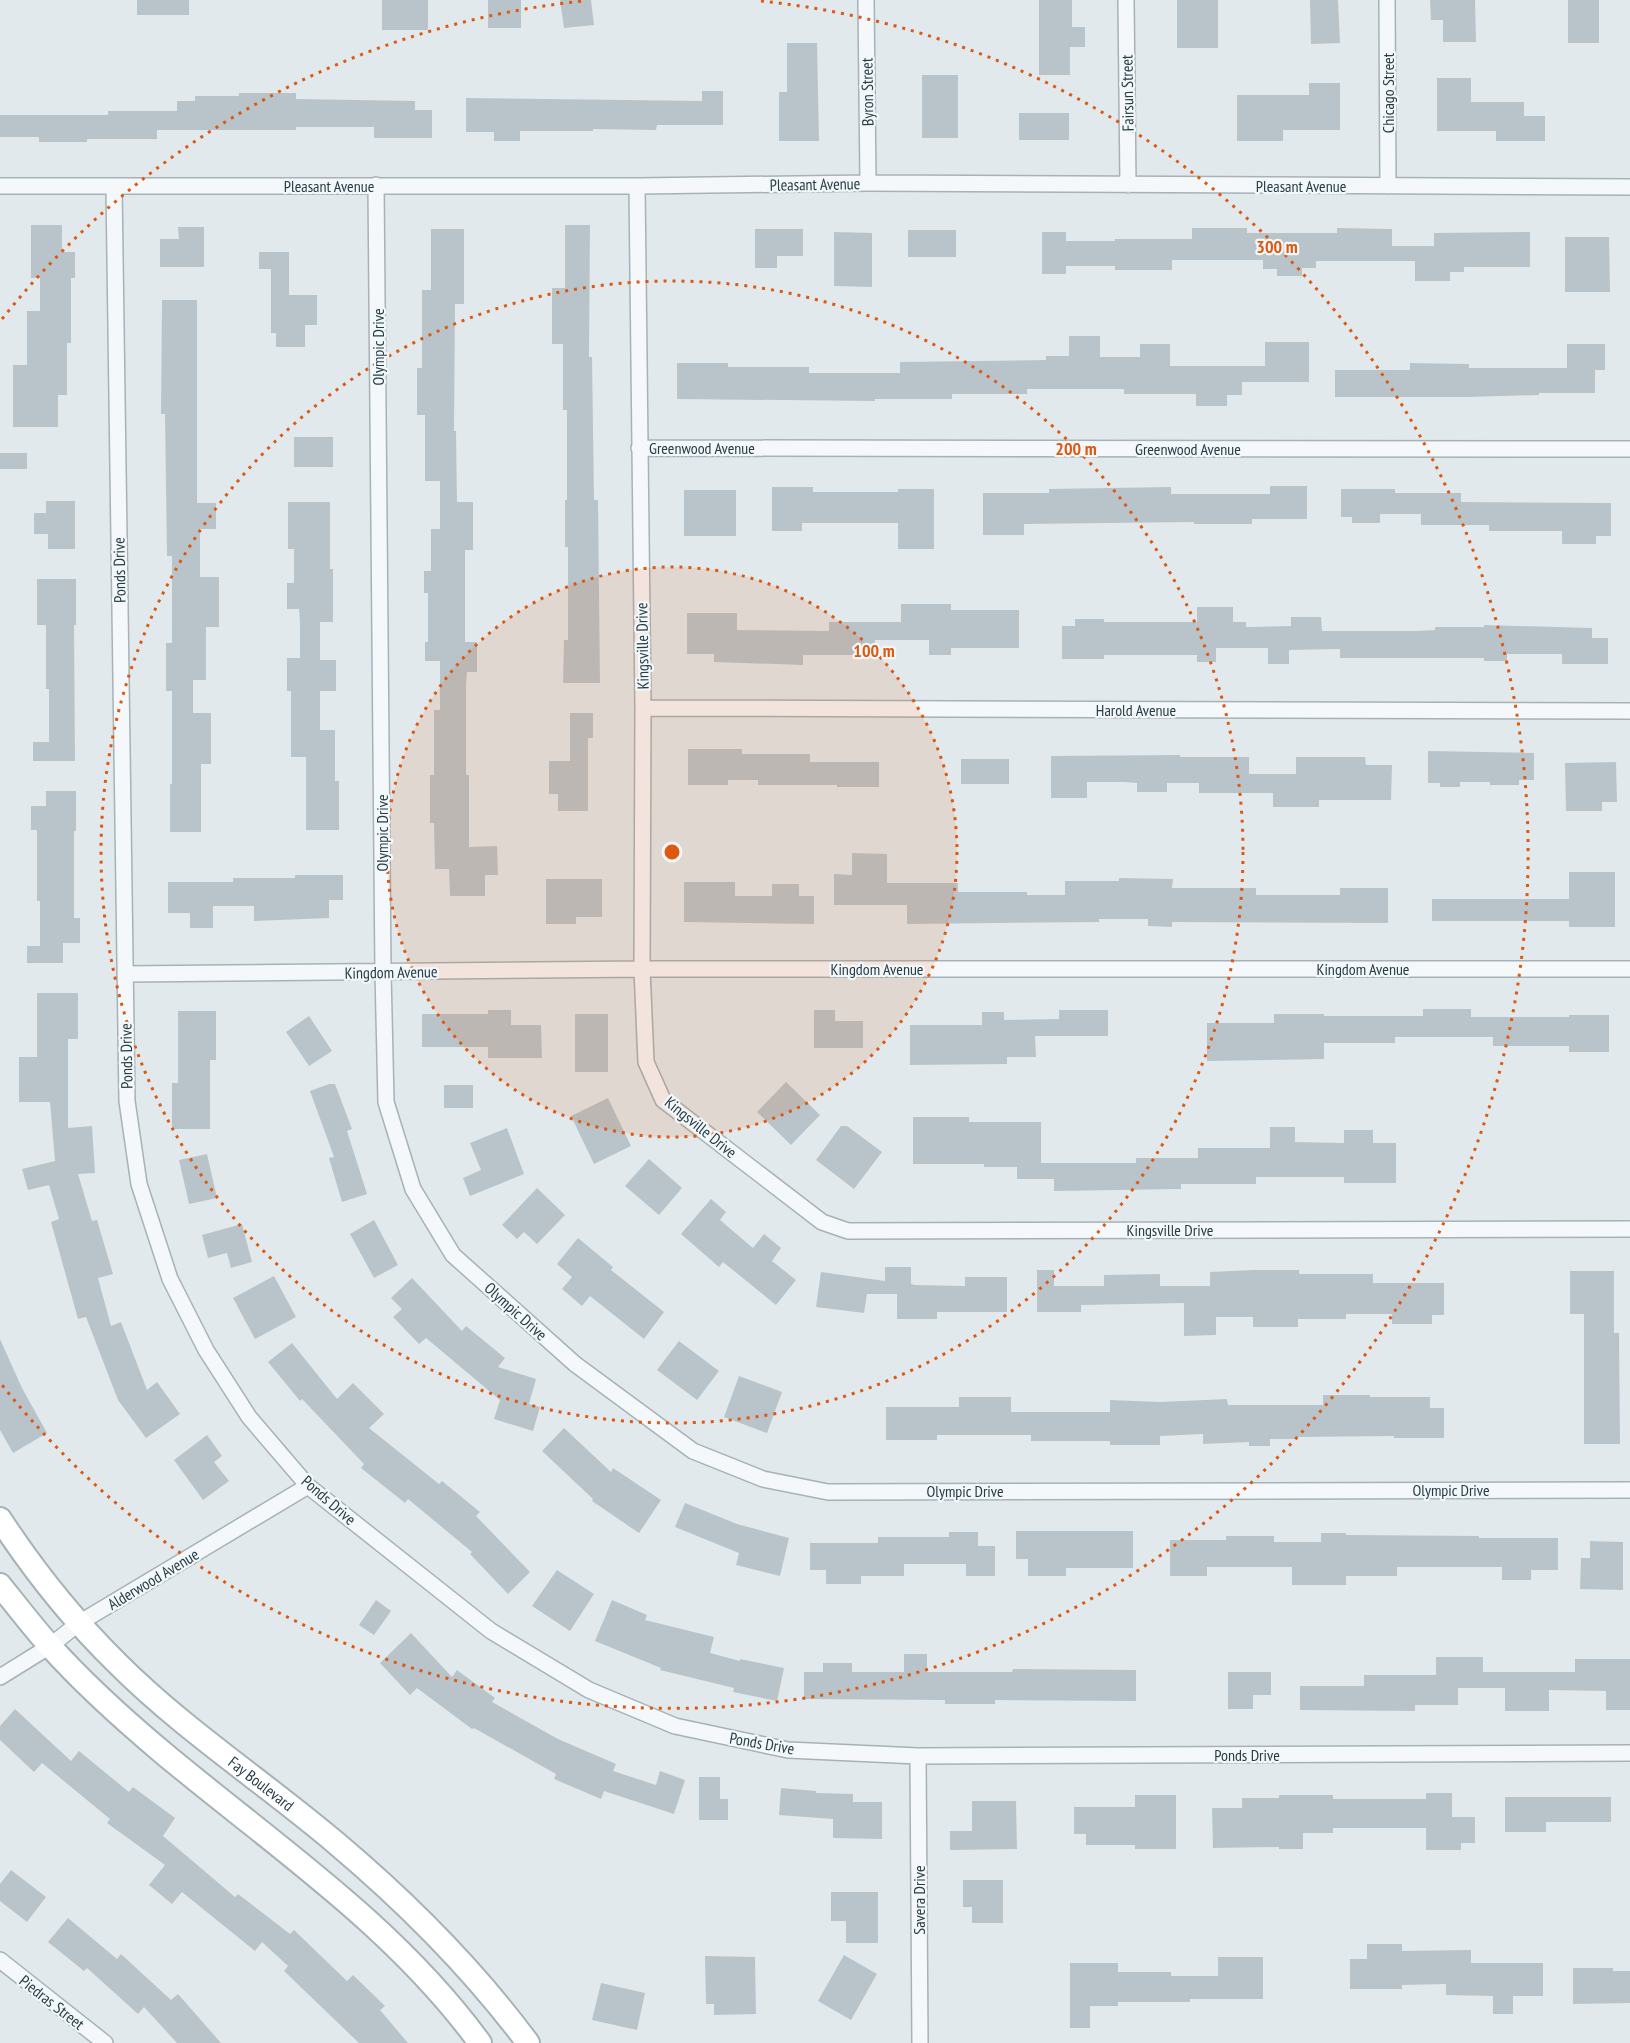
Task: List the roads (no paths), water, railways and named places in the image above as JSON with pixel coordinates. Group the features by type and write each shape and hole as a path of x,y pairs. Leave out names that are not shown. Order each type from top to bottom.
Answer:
{"main road":[{"name":"Fay Boulevard","path":"0,1519 34,1569 79,1623 119,1665 174,1713 387,1887 481,1986 528,2043"},
{"path":"0,1585 50,1646 161,1751 321,1878 400,1950 468,2026 480,2043"}],"street":[{"name":"Byron Street","path":"866,0 868,183"},
{"name":"Fairsun Street","path":"1126,0 1128,185"},
{"name":"Chicago Street","path":"1387,0 1388,186"},
{"name":"Pleasant Avenue","path":"0,186 637,186 868,183 1630,187"},
{"name":"Olympic Drive","path":"376,185 386,1102 413,1189 453,1255 575,1364 693,1451 763,1479 828,1492 1630,1490"},
{"name":"Kingsville Drive","path":"637,186 643,708 642,969 646,1062 663,1100 822,1222 848,1231 1630,1229"},
{"name":"Ponds Drive","path":"114,187 127,1101 137,1173 170,1279 206,1350 249,1417 308,1486 491,1631 590,1690 675,1726 788,1750 918,1756 1630,1753"},
{"name":"Greenwood Avenue","path":"639,448 1630,449"},
{"name":"Harold Avenue","path":"643,708 1630,711"},
{"name":"Kingdom Avenue","path":"125,974 642,969 1630,969"},
{"name":"Alderwood Avenue","path":"0,1677 50,1646 79,1623 308,1486"},
{"name":"Savera Drive","path":"918,1756 920,2043"},
{"name":"Piedras Street","path":"0,1960 105,2043"}]}
